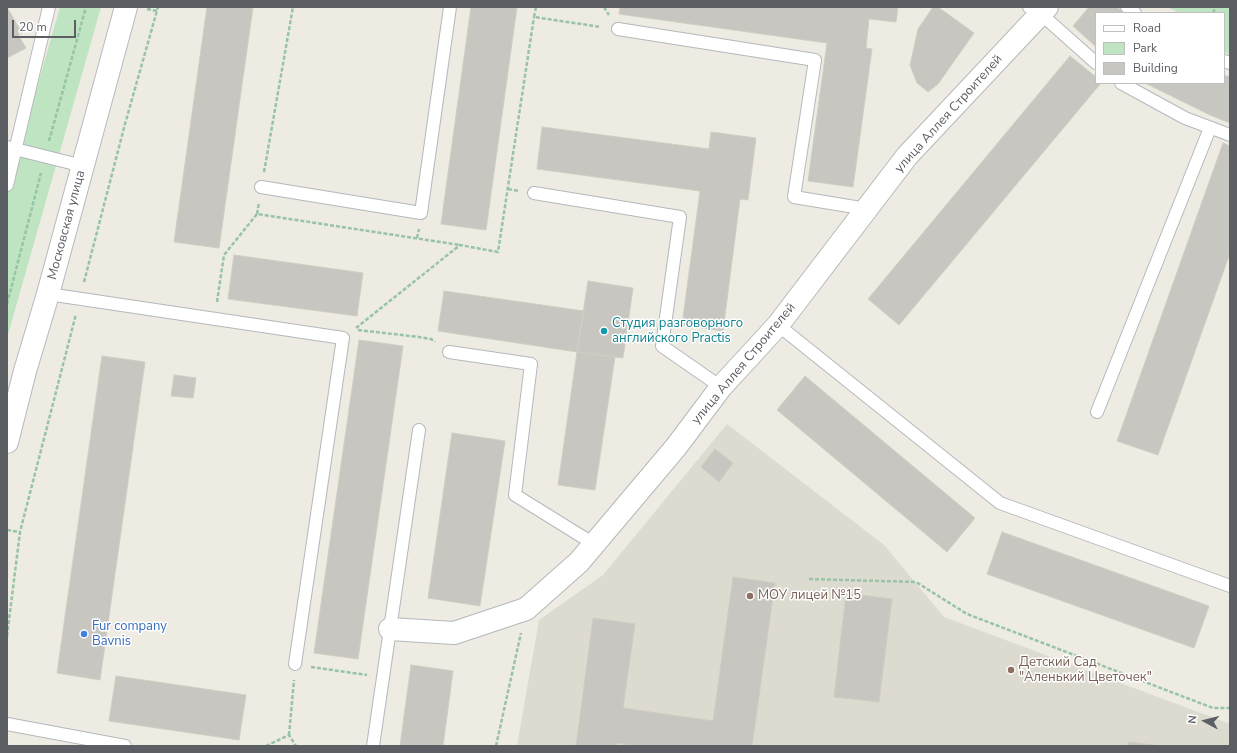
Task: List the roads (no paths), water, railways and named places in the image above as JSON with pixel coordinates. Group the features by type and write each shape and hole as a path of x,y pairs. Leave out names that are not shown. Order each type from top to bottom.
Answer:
{"street":[{"name":"Московская улица","path":"7,442 25,371 48,294 126,7"},
{"name":"улица Аллея Строителей","path":"390,629 454,633 526,609 578,562 676,447 721,387 778,325 907,156 1039,9"}],"lane":[{"path":"7,185 12,148 49,7"},
{"path":"261,187 421,213 450,7"},
{"path":"1039,9 1095,63"},
{"path":"618,29 815,60 794,197 867,209"},
{"path":"1123,84 1185,118 1230,135"},
{"path":"1097,412 1210,128"},
{"path":"12,148 83,166"},
{"path":"534,193 680,217 662,346 721,387"},
{"path":"48,294 343,338 295,664"},
{"path":"778,325 1000,503 1230,586"},
{"path":"449,352 531,364 515,495 594,544"},
{"path":"373,746 419,430"},
{"path":"7,724 125,746"}],"place":[{"name":"Студия разговорного английского Practis","path":"604,331"},
{"name":"МОУ лицей №15","path":"750,596"},
{"name":"Fur company Bavnis","path":"84,634"},
{"name":"Детский Сад \"Аленький Цветочек\"","path":"1011,670"}]}
